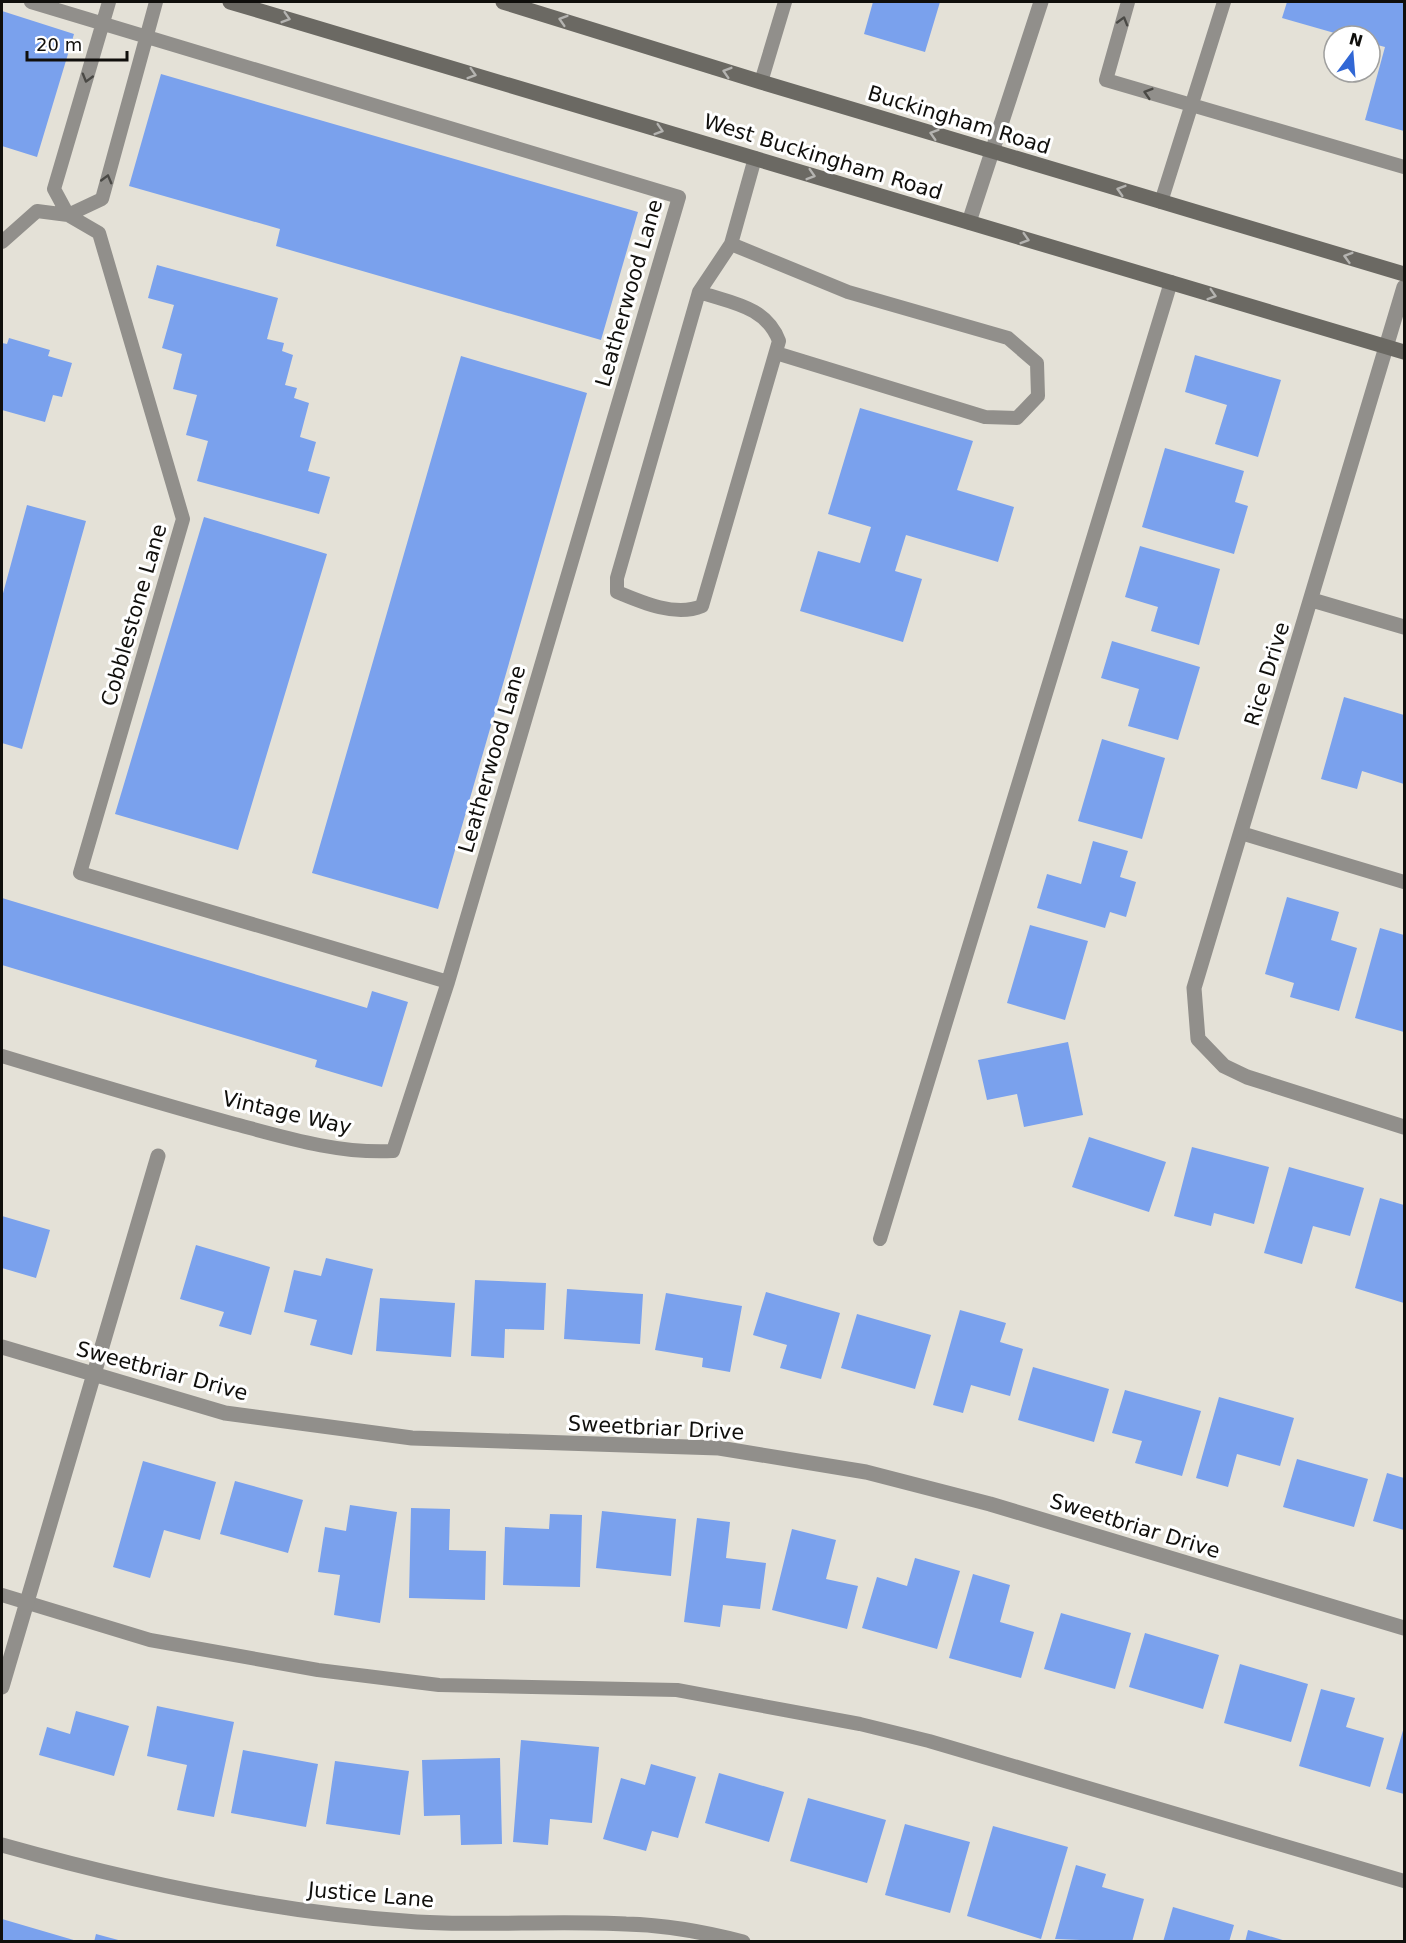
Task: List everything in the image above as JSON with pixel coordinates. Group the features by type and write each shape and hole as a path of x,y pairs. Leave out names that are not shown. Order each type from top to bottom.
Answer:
{"main road":[{"name":"West Buckingham Road","path":"230,2 1404,352"},
{"name":"Buckingham Road","path":"503,2 761,82 1404,274"}],"street":[{"path":"969,222 1041,2"},
{"name":"Rice Drive","path":"1404,287 1194,988 1198,1039 1224,1066 1246,1077 1404,1127"},
{"path":"1312,600 1404,627"},
{"path":"2,1687 158,1156"},
{"name":"Sweetbriar Drive","path":"2,1347 225,1413 412,1438 719,1449 866,1472 990,1504 1404,1628"},
{"name":"Justice Lane","path":"2,1845 108,1875 319,1914 420,1922 628,1923 706,1933 743,1941"}],"lane":[{"name":"Leatherwood Lane","path":"31,2 147,35 679,197 448,982"},
{"path":"68,215 54,189 109,2"},
{"path":"2,242 37,211 68,215 102,199 156,2"},
{"path":"761,82 785,2"},
{"path":"1128,2 1106,80 1404,167"},
{"path":"1161,202 1224,2"},
{"path":"699,292 753,310 773,325 779,341 702,606 687,612 640,602 618,592 617,578 699,292 731,244 755,159"},
{"name":"Cobblestone Lane","path":"68,215 99,233 183,519 80,873 448,982"},
{"path":"731,244 848,292 1008,338 1037,363 1038,396 1017,418 985,417 776,353"},
{"path":"880,1239 1171,282"},
{"path":"1241,833 1404,882"},
{"name":"Vintage Way","path":"2,1056 167,1106 306,1143 369,1153 393,1152 448,982"},
{"path":"2,1595 150,1640 220,1654 373,1678 439,1686 677,1690 860,1724 929,1741 1404,1881"}],"building":[{"path":"873,2 940,2 925,52 864,34"},
{"path":"1287,2 1404,2 1404,131 1365,120 1375,84 1382,84 1382,58 1385,47 1382,46 1382,24 1322,24 1322,29 1282,18"},
{"path":"2,11 74,34 37,157 2,146"},
{"path":"161,74 638,212 601,340 276,246 280,229 129,186"},
{"path":"157,265 278,298 267,339 284,343 282,351 293,355 285,385 297,388 294,398 309,403 300,437 316,442 308,471 330,477 319,514 197,481 208,441 186,435 197,395 173,389 182,354 162,348 174,305 148,298"},
{"path":"9,338 50,350 48,356 72,363 62,397 53,395 45,422 2,410 2,343 7,344"},
{"path":"1195,355 1281,380 1258,457 1215,444 1227,405 1185,392"},
{"path":"461,356 587,393 438,909 312,873"},
{"path":"860,408 973,441 957,490 1014,507 998,562 906,535 895,571 922,579 903,642 800,611 818,551 860,563 871,527 828,514"},
{"path":"1165,448 1244,471 1235,502 1248,506 1234,554 1142,527"},
{"path":"27,505 86,521 22,749 2,743 2,597"},
{"path":"204,517 327,554 238,850 115,814"},
{"path":"1140,546 1220,569 1199,645 1151,631 1158,607 1125,597"},
{"path":"1112,641 1200,667 1178,740 1128,726 1139,689 1101,678"},
{"path":"1344,697 1404,715 1404,784 1362,771 1357,789 1321,779"},
{"path":"1102,739 1165,758 1142,839 1078,821"},
{"path":"1093,841 1128,851 1120,877 1136,882 1126,917 1110,912 1105,928 1037,908 1047,874 1081,884"},
{"path":"1287,897 1339,912 1331,940 1357,948 1339,1011 1290,997 1294,983 1265,974"},
{"path":"2,898 367,1008 372,991 408,1002 382,1087 315,1067 317,1060 2,965"},
{"path":"1030,925 1088,941 1065,1020 1007,1003"},
{"path":"1380,928 1404,935 1404,1032 1355,1018"},
{"path":"1068,1042 1083,1115 1024,1127 1017,1094 987,1100 978,1060"},
{"path":"1089,1137 1166,1162 1149,1212 1072,1187"},
{"path":"1192,1147 1269,1167 1254,1224 1214,1213 1211,1226 1174,1216"},
{"path":"1289,1167 1364,1188 1350,1236 1313,1226 1302,1264 1264,1253"},
{"path":"1380,1198 1404,1205 1404,1303 1355,1288"},
{"path":"2,1216 50,1230 36,1278 2,1268"},
{"path":"196,1245 270,1267 251,1335 219,1326 224,1312 180,1299"},
{"path":"326,1258 373,1269 352,1355 310,1345 317,1320 284,1312 294,1270 321,1276"},
{"path":"475,1280 546,1283 544,1330 505,1329 504,1358 471,1356"},
{"path":"567,1289 643,1294 640,1344 564,1339"},
{"path":"766,1292 840,1313 821,1379 780,1368 787,1345 753,1335"},
{"path":"666,1293 742,1306 730,1372 702,1367 703,1358 655,1350"},
{"path":"380,1298 455,1303 451,1357 376,1351"},
{"path":"960,1310 1006,1323 1000,1342 1023,1349 1010,1396 971,1385 963,1413 933,1405"},
{"path":"857,1314 931,1335 915,1389 841,1368"},
{"path":"1033,1367 1109,1389 1094,1442 1018,1420"},
{"path":"1125,1390 1201,1411 1182,1476 1135,1463 1142,1441 1112,1433"},
{"path":"1219,1397 1294,1418 1280,1466 1237,1454 1228,1487 1196,1478"},
{"path":"1297,1459 1368,1479 1354,1527 1283,1507"},
{"path":"143,1461 216,1482 200,1540 164,1530 150,1578 113,1567"},
{"path":"1387,1473 1404,1478 1404,1530 1373,1521"},
{"path":"235,1481 303,1500 288,1553 220,1534"},
{"path":"350,1505 397,1512 380,1623 334,1615 340,1575 318,1572 325,1527 346,1531"},
{"path":"411,1508 450,1509 449,1550 486,1551 485,1600 409,1598"},
{"path":"602,1511 676,1519 671,1576 596,1568"},
{"path":"550,1514 582,1515 580,1587 503,1585 505,1527 549,1529"},
{"path":"697,1518 730,1522 726,1558 766,1563 760,1609 723,1605 720,1627 684,1622"},
{"path":"792,1529 836,1540 826,1579 858,1586 847,1629 772,1610"},
{"path":"915,1558 960,1571 937,1649 862,1628 877,1577 907,1586"},
{"path":"973,1574 1010,1585 1000,1622 1034,1632 1021,1678 949,1658"},
{"path":"1061,1613 1131,1633 1115,1689 1044,1669"},
{"path":"1145,1633 1219,1655 1203,1709 1129,1687"},
{"path":"1240,1664 1308,1684 1291,1742 1224,1723"},
{"path":"1321,1689 1355,1698 1346,1727 1384,1738 1370,1787 1299,1766"},
{"path":"157,1706 234,1722 214,1817 177,1810 187,1765 147,1756"},
{"path":"76,1711 129,1726 114,1776 39,1755 47,1727 70,1734"},
{"path":"1404,1727 1404,1794 1386,1789"},
{"path":"521,1740 599,1747 592,1823 550,1819 548,1845 513,1842"},
{"path":"243,1750 318,1764 306,1827 231,1813"},
{"path":"500,1758 502,1844 461,1845 460,1815 424,1816 422,1760"},
{"path":"335,1761 409,1771 400,1835 326,1824"},
{"path":"651,1764 696,1777 678,1838 652,1831 646,1851 603,1839 621,1778 645,1785"},
{"path":"719,1773 784,1792 769,1842 705,1823"},
{"path":"808,1798 886,1820 867,1883 790,1861"},
{"path":"905,1824 970,1842 950,1913 885,1895"},
{"path":"993,1826 1068,1847 1041,1939 967,1916"},
{"path":"1076,1865 1106,1874 1102,1887 1144,1899 1132,1942 1055,1939"},
{"path":"1173,1907 1234,1925 1229,1942 1163,1942"},
{"path":"2,1919 77,1941 77,1942 2,1942"},
{"path":"1248,1930 1286,1941 1245,1942"},
{"path":"96,1934 122,1941 122,1942 94,1942"}]}
